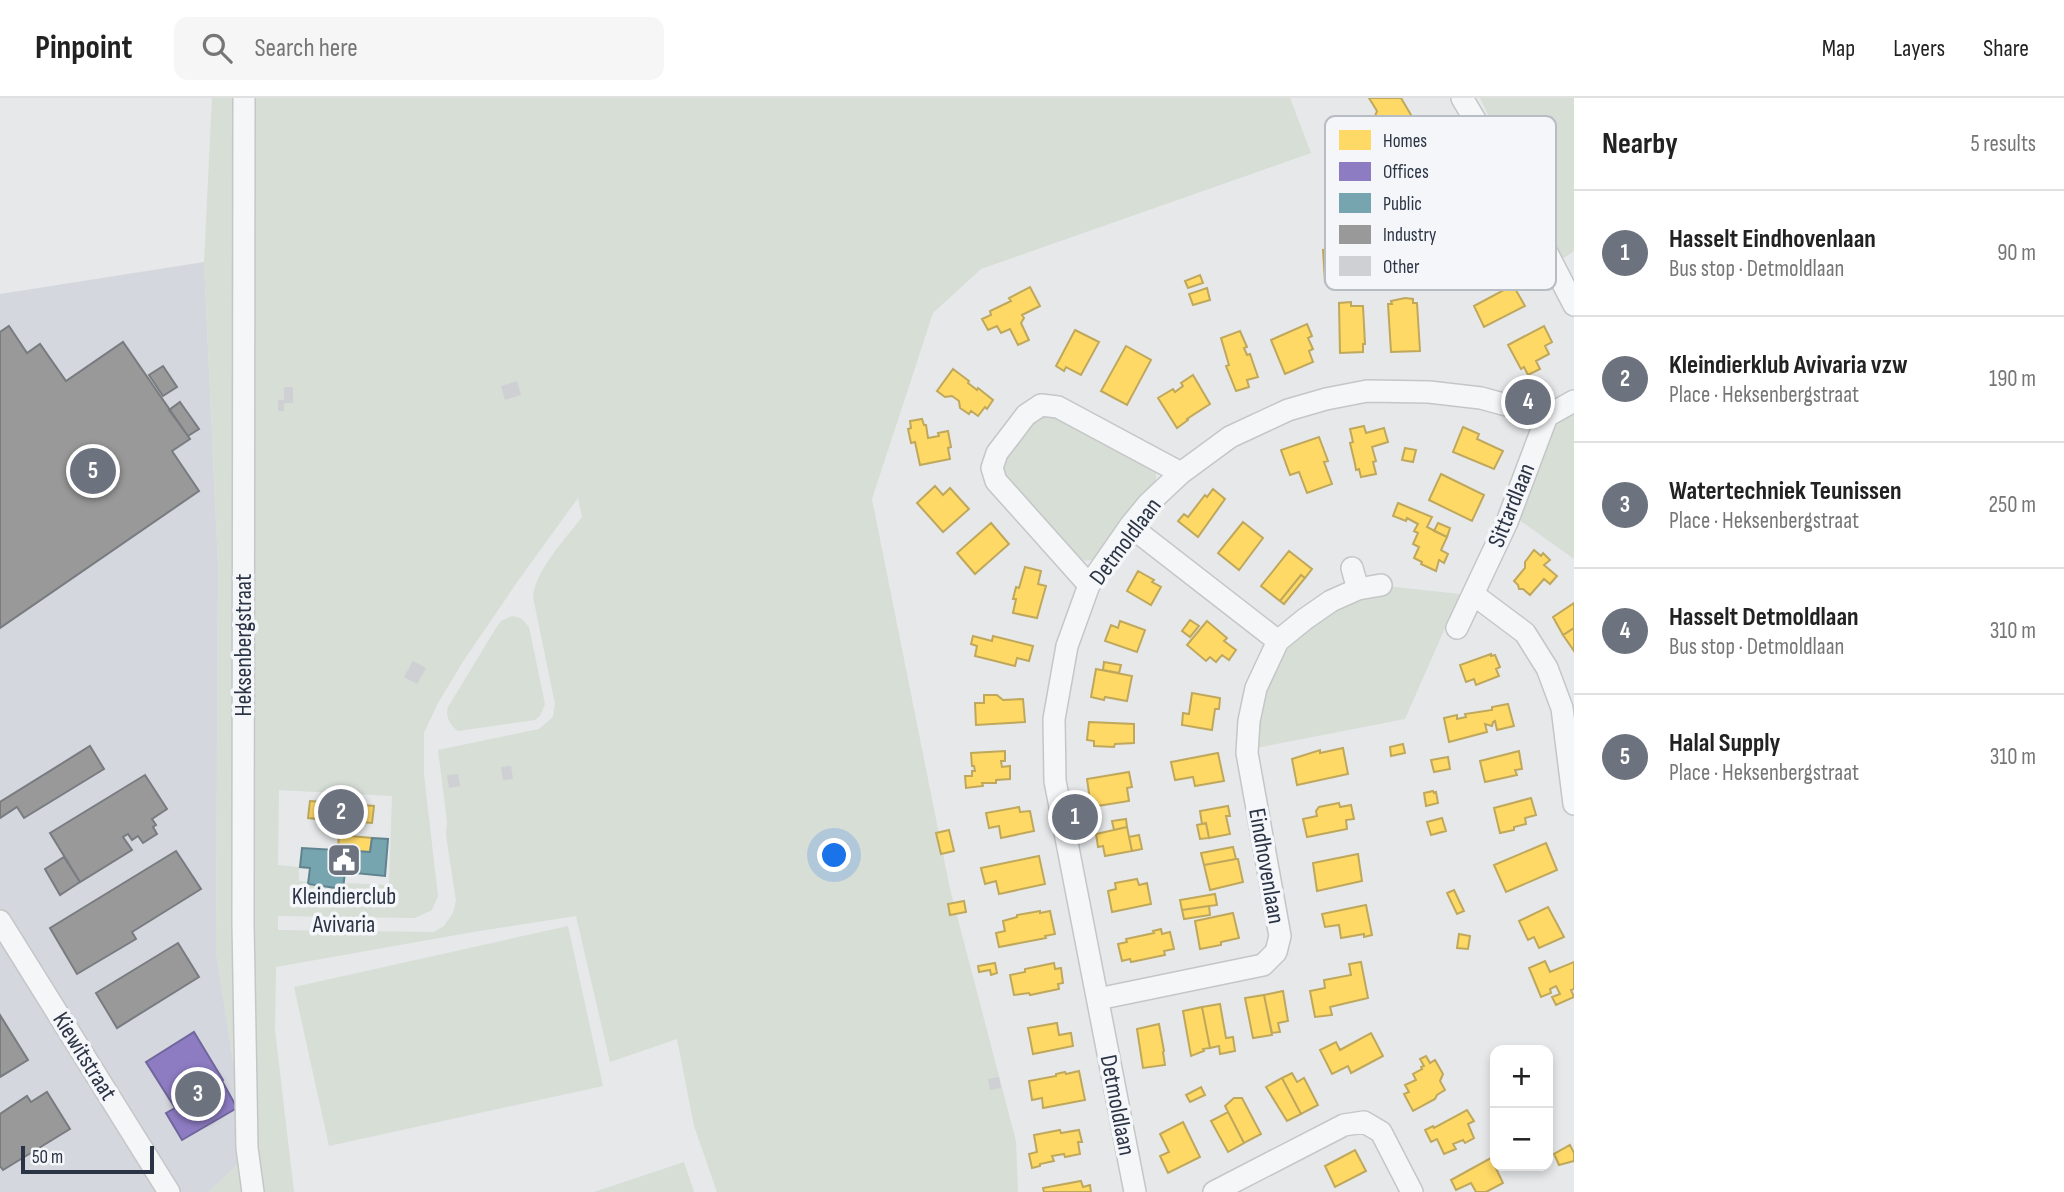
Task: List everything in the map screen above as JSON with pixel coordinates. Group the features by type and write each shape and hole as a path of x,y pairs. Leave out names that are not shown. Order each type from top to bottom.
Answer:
{"street":[{"name":"Heksenbergstraat","path":"244,98 243,923 247,1148 253,1192"},
{"path":"1462,98 1473,116"},
{"path":"1556,270 1574,305"},
{"name":"Detmoldlaan","path":"1135,1192 1055,781 1054,719 1067,646 1089,585 1130,526 1181,473 1230,437 1288,411 1326,399 1367,391 1430,392 1481,398 1546,416"},
{"path":"1546,416 1574,401"},
{"path":"1089,585 996,481 992,468 997,453 1026,415 1041,405 1058,407 1181,473"},
{"name":"Sittardlaan","path":"1457,628 1507,522 1546,416"},
{"path":"1130,526 1278,641"},
{"path":"1352,568 1358,589"},
{"name":"Eindhovenlaan","path":"1098,999 1263,965 1276,952 1280,936 1247,753 1249,722 1256,688 1278,641 1331,601 1358,589 1381,585"},
{"path":"1473,593 1525,634 1547,668 1562,708 1574,804"},
{"name":"Kiewitstraat","path":"0,921 169,1192"},
{"path":"1214,1192 1344,1125 1364,1122 1381,1132 1412,1192"}],"shaded area":[{"path":"212,98 1290,98 1311,153 981,269 933,313 872,499 950,889 1016,1141 1018,1192 717,1192 694,1126 677,1039 610,1062 576,916 276,967 275,1030 294,1192 209,1192 244,1158 237,1086 216,952 218,564 204,262","holes":["578,498 582,517 545,566 533,597 555,704 553,717 539,729 438,750 447,821 446,835 456,901 453,913 444,926 434,932 278,930 278,916 415,918 432,910 438,896 424,775 424,733 438,703 464,660","279,790 392,796 389,885 299,881 299,867 278,865"]},
{"path":"1480,98 1574,98 1574,251 1559,261 1556,255 1556,116 1489,116"},
{"path":"204,262 218,564 216,952 237,1086 244,1158 209,1192 0,1192 0,294"},
{"path":"1574,409 1574,559 1518,519 1556,419"},
{"path":"1050,410 1156,470 1156,482 1092,560 1082,561 1003,479 999,462 1032,417"},
{"path":"1386,586 1460,594 1405,719 1256,748 1265,695 1276,665 1286,651 1331,612 1386,593"},
{"path":"512,616 521,618 529,627 545,704 540,716 535,720 458,731 449,720 448,707 496,628 501,621"},
{"path":"568,926 603,1086 329,1146 294,987"},
{"path":"684,1162 694,1192 594,1192"}],"building: Homes":[{"path":"1369,98 1401,98 1412,116 1375,116 1377,111"},
{"path":"1323,250 1325,250 1325,282"},
{"path":"1200,275 1203,283 1188,288 1185,281"},
{"path":"1030,287 1040,306 1022,315 1024,318 1021,323 1029,340 1018,345 1010,329 1001,333 997,326 988,330 982,319 991,315 990,311 1011,301 1009,298"},
{"path":"1207,288 1210,300 1193,305 1189,294"},
{"path":"1504,290 1516,290 1525,306 1484,327 1474,306"},
{"path":"1405,298 1413,299 1413,303 1417,303 1420,351 1391,352 1388,304"},
{"path":"1351,302 1351,306 1363,306 1365,344 1363,352 1340,353 1339,303"},
{"path":"1307,324 1312,336 1308,338 1313,349 1309,351 1313,362 1285,374 1271,340"},
{"path":"1544,326 1552,342 1545,346 1549,354 1536,361 1540,369 1528,375 1524,367 1521,369 1508,345"},
{"path":"1075,330 1099,342 1081,375 1066,367 1064,371 1056,366"},
{"path":"1240,331 1247,347 1244,348 1247,355 1250,354 1258,377 1247,380 1249,387 1236,391 1226,366 1229,365 1221,338"},
{"path":"1126,346 1151,360 1127,405 1101,391"},
{"path":"953,369 993,400 978,416 960,408 959,401 952,396 945,397 937,391"},
{"path":"1193,375 1210,404 1177,428 1158,398 1173,389 1175,392 1183,386 1181,383"},
{"path":"922,419 928,438 948,431 950,459 920,465 915,442 911,443 908,429 911,428 910,421"},
{"path":"1364,426 1366,433 1384,428 1388,442 1372,447 1376,474 1361,477 1359,469 1356,470 1350,429"},
{"path":"1463,427 1479,434 1477,439 1503,451 1494,469 1453,452"},
{"path":"1319,437 1328,461 1324,462 1332,484 1307,493 1299,472 1290,475 1281,450"},
{"path":"1405,448 1416,450 1413,462 1402,460"},
{"path":"1441,474 1484,495 1472,521 1429,500"},
{"path":"935,486 943,495 950,488 969,509 943,532 917,503"},
{"path":"1213,489 1225,499 1198,537 1178,521 1184,514 1188,517"},
{"path":"1398,503 1432,517 1427,527 1447,537 1441,550 1448,554 1444,563 1439,560 1436,571 1414,558 1419,547 1413,544 1418,533 1414,531 1418,524 1407,518 1406,521 1393,516"},
{"path":"1243,522 1263,538 1239,570 1218,553"},
{"path":"991,523 1009,544 975,574 957,553"},
{"path":"1438,523 1450,528 1447,537 1434,531"},
{"path":"1534,550 1541,556 1543,553 1550,560 1544,565 1557,576 1550,584 1544,579 1530,595 1519,589 1514,581 1525,568 1525,562"},
{"path":"1289,551 1312,569 1305,578 1301,575 1280,601 1261,586"},
{"path":"1025,567 1041,571 1038,584 1046,586 1037,618 1013,613 1016,587 1019,588"},
{"path":"1138,571 1161,587 1151,605 1127,591"},
{"path":"1301,575 1305,578 1284,604 1280,601"},
{"path":"1574,603 1574,628 1563,635 1553,617"},
{"path":"1190,620 1199,626 1190,637 1182,631"},
{"path":"1120,621 1145,630 1137,652 1105,641 1111,625 1118,628"},
{"path":"1207,621 1227,638 1224,641 1236,650 1229,660 1222,655 1216,662 1210,657 1206,661 1187,645"},
{"path":"1574,628 1574,651 1563,635"},
{"path":"973,636 992,641 993,636 1033,646 1029,661 1017,658 1015,666 975,656 977,646 971,644"},
{"path":"1495,655 1500,667 1496,669 1499,676 1476,685 1474,679 1466,682 1460,665"},
{"path":"1104,662 1121,665 1119,673 1103,670"},
{"path":"1096,669 1132,676 1127,701 1091,697"},
{"path":"1192,693 1220,698 1219,709 1215,709 1212,730 1182,725 1183,713 1189,714"},
{"path":"984,695 997,695 1003,700 1023,699 1025,722 976,725 975,703 984,703"},
{"path":"1508,704 1514,726 1497,730 1495,721 1492,726 1485,724 1487,732 1449,742 1444,718 1457,715 1457,719 1466,717 1465,714 1492,710 1492,707"},
{"path":"1089,722 1134,724 1134,743 1115,744 1114,747 1094,746 1094,741 1087,740"},
{"path":"1403,744 1405,753 1391,756 1390,747"},
{"path":"1343,748 1348,774 1297,785 1292,759 1320,750 1320,753"},
{"path":"1005,751 1002,767 1010,766 1010,779 966,788 965,776 972,776 972,771 975,771 971,753"},
{"path":"1519,751 1522,769 1515,770 1517,775 1485,782 1480,761"},
{"path":"1218,753 1224,781 1195,786 1193,777 1175,780 1171,762"},
{"path":"1448,757 1450,769 1434,772 1431,760"},
{"path":"1129,772 1132,787 1127,788 1129,801 1091,807 1087,779"},
{"path":"1436,792 1438,803 1426,806 1424,793"},
{"path":"1531,798 1536,815 1525,818 1526,824 1514,827 1514,830 1500,833 1494,808"},
{"path":"310,801 374,806 372,823 349,821 349,826 338,825 338,821 308,818"},
{"path":"1339,803 1340,807 1351,805 1354,819 1346,820 1347,829 1307,837 1303,819 1317,816 1319,807"},
{"path":"1228,806 1230,816 1226,816 1230,834 1209,838 1206,823 1202,824 1200,811"},
{"path":"1019,807 1020,812 1030,811 1034,831 1001,838 999,826 989,828 986,813"},
{"path":"1442,818 1446,831 1431,835 1427,822"},
{"path":"1126,819 1127,827 1114,830 1112,821"},
{"path":"1206,823 1209,838 1200,839 1197,825"},
{"path":"1127,827 1132,851 1105,856 1103,846 1098,847 1096,834"},
{"path":"949,830 954,851 941,854 936,833"},
{"path":"339,835 372,838 370,852 338,850"},
{"path":"1139,835 1142,849 1132,851 1129,837"},
{"path":"1546,843 1557,870 1506,892 1494,865"},
{"path":"1233,847 1236,859 1204,865 1201,853"},
{"path":"1358,854 1362,881 1317,891 1313,863"},
{"path":"1039,856 1045,884 999,894 996,881 985,884 981,868"},
{"path":"1238,859 1243,882 1210,890 1204,865"},
{"path":"1137,879 1139,885 1147,883 1151,904 1112,912 1108,891 1116,889 1115,883"},
{"path":"1454,890 1464,911 1457,914 1447,893"},
{"path":"1215,894 1217,905 1182,910 1180,900"},
{"path":"964,901 966,912 950,915 948,904"},
{"path":"1366,905 1372,935 1341,938 1339,925 1325,927 1322,914"},
{"path":"1209,906 1210,915 1184,919 1182,910"},
{"path":"1548,907 1564,937 1539,948 1534,937 1528,940 1519,921"},
{"path":"1050,911 1055,934 999,947 996,933 1005,931 1003,921 1017,915"},
{"path":"1233,913 1239,938 1200,949 1195,921"},
{"path":"1161,929 1162,934 1170,932 1174,949 1164,951 1165,955 1131,962 1130,959 1122,961 1118,944"},
{"path":"1459,934 1470,936 1468,949 1457,948"},
{"path":"1545,961 1550,972 1574,962 1574,989 1571,990 1574,997 1556,1005 1552,997 1560,994 1556,986 1550,989 1551,993 1541,997 1529,968"},
{"path":"1361,962 1368,998 1330,1007 1332,1015 1315,1017 1310,991 1325,988 1324,980 1351,975 1349,964"},
{"path":"995,963 997,973 991,975 990,970 979,972 978,966"},
{"path":"1054,963 1055,969 1061,968 1063,983 1058,984 1059,989 1030,995 1014,995 1010,975"},
{"path":"1283,991 1288,1021 1278,1023 1280,1032 1272,1033 1264,995"},
{"path":"1264,995 1272,1035 1253,1038 1245,998"},
{"path":"1220,1004 1226,1038 1233,1037 1235,1051 1220,1054 1219,1046 1210,1048 1202,1007"},
{"path":"1202,1007 1210,1048 1191,1056 1183,1011"},
{"path":"1057,1023 1059,1035 1071,1033 1073,1046 1033,1054 1028,1028"},
{"path":"1159,1024 1165,1065 1143,1068 1137,1029"},
{"path":"1371,1033 1383,1056 1351,1073 1348,1066 1332,1074 1320,1050 1336,1042 1340,1050"},
{"path":"1426,1056 1430,1063 1435,1060 1443,1074 1440,1081 1445,1090 1413,1111 1404,1094 1409,1092 1405,1085 1416,1080 1413,1074 1422,1069 1424,1066 1420,1059"},
{"path":"1079,1071 1085,1100 1043,1108 1042,1098 1032,1100 1029,1081"},
{"path":"1292,1073 1297,1082 1304,1078 1318,1105 1301,1114 1282,1078"},
{"path":"1282,1078 1301,1114 1287,1121 1266,1087"},
{"path":"1201,1087 1205,1095 1190,1102 1186,1095"},
{"path":"1234,1098 1242,1098 1261,1134 1244,1143 1225,1106"},
{"path":"1467,1110 1474,1121 1468,1124 1474,1138 1465,1143 1463,1140 1453,1144 1456,1149 1444,1154 1437,1139 1431,1142 1425,1130"},
{"path":"1228,1112 1244,1143 1228,1152 1211,1121"},
{"path":"1183,1122 1200,1157 1168,1173 1160,1156 1169,1152 1160,1134"},
{"path":"1060,1130 1061,1133 1079,1130 1082,1142 1078,1142 1080,1154 1052,1156 1054,1161 1032,1168 1029,1154 1037,1152 1034,1135"},
{"path":"1570,1145 1574,1161 1559,1165 1554,1154"},
{"path":"1355,1150 1366,1171 1335,1187 1325,1166"},
{"path":"1490,1159 1490,1171 1497,1171 1503,1183 1486,1192 1476,1192 1471,1183 1456,1190 1451,1180"},
{"path":"1081,1181 1083,1187 1090,1185 1091,1192 1044,1192 1043,1188"}],"building: Offices":[{"path":"194,1032 237,1108 182,1140 166,1113 175,1108 146,1062"}],"building: Public":[{"name":"Kleindierclub Avivaria","path":"372,838 388,839 385,876 345,872 343,889 308,884 310,868 300,867 302,848 370,852"}],"building: Industry":[{"path":"9,326 27,353 40,344 66,381 123,342 190,439 172,451 199,491 0,628 0,332"},
{"path":"163,366 177,387 163,396 149,375"},
{"path":"180,402 199,429 188,436 169,410"},
{"path":"90,746 104,769 24,818 17,807 0,818 0,802"},
{"path":"145,775 167,809 152,819 157,834 143,843 138,836 132,840 128,834 123,837 132,850 80,882 50,833"},
{"path":"176,851 201,889 132,932 136,939 77,974 50,928"},
{"path":"64,857 80,882 60,895 45,869"},
{"path":"178,943 199,977 117,1028 96,993"},
{"path":"0,1015 28,1060 0,1077"},
{"path":"47,1092 70,1129 3,1170 0,1166 0,1114 27,1096 31,1102"}],"building: Other":[{"path":"517,381 521,395 505,400 501,386"},
{"path":"284,387 293,387 293,403 284,403 284,411 278,411 278,400 284,400"},
{"path":"413,661 426,668 417,684 404,677"},
{"path":"511,766 513,779 503,780 501,767"},
{"path":"458,774 460,786 449,788 447,775"},
{"path":"999,1077 1001,1088 990,1090 988,1079"}],"place":[{"name":"Hasselt Detmoldlaan","path":"1528,402"},
{"name":"Halal Supply","path":"93,471"},
{"name":"Kleindierklub Avivaria vzw","path":"341,812"},
{"name":"Hasselt Eindhovenlaan","path":"1075,817"},
{"name":"Kleindierclub Avivaria","path":"344,860"},
{"name":"Watertechniek Teunissen","path":"198,1094"}]}
